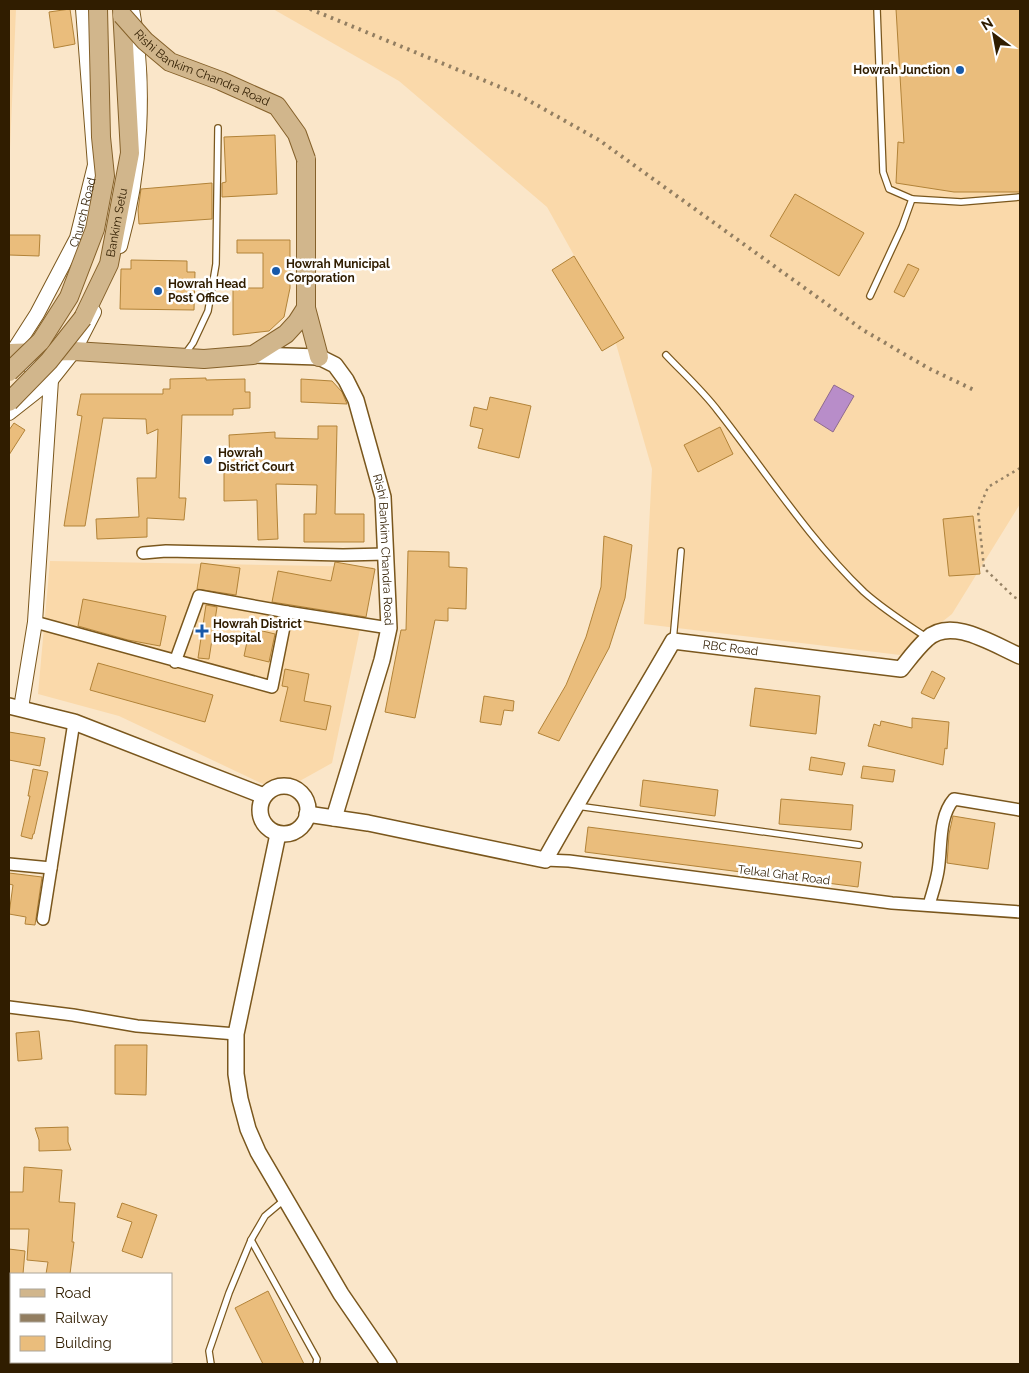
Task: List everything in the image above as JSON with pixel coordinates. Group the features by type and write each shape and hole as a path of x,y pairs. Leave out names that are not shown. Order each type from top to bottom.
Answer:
{"main road":[{"name":"Bankim Setu","path":"9,372 41,341 69,297 95,229 105,176 101,137 98,9"},
{"name":"Bankim Setu","path":"9,402 49,361 83,318 109,264 130,153 125,11"},
{"name":"Rishi Bankim Chandra Road","path":"125,11 145,41 170,62 221,81 277,106 297,134 306,159 306,308 319,357 335,365 346,380 356,400 383,497 386,554 389,628 382,660 334,818"},
{"path":"253,355 286,334 306,308"},
{"path":"10,353 74,351 182,359 253,355 319,357"},
{"name":"RBC Road","path":"673,641 901,669 928,638 945,629 961,630 1020,656"},
{"path":"307,814 368,823 545,860 673,641"},
{"path":"15,707 74,722 264,796"},
{"path":"277,787 293,788 304,798 307,806 305,821 300,828 294,832 278,834 265,826 261,819 260,811 264,796 277,787"},
{"path":"278,834 236,1034 236,1074 248,1130 258,1152 341,1294 389,1364"}],"street":[{"name":"Church Road","path":"10,353 37,314 77,238 95,165 83,9"},
{"path":"9,412 51,380 74,351 108,285 126,223 135,182 141,103 125,11"},
{"path":"10,353 51,380"},
{"path":"15,707 35,622 51,380"},
{"path":"143,553 166,551 343,555 386,554"},
{"path":"176,662 199,596 389,628"},
{"path":"35,622 272,687 287,612"},
{"path":"43,920 74,722"},
{"path":"929,906 938,871 939,849 948,806 954,799 1020,810"},
{"name":"Telkal Ghat Road","path":"545,860 570,861 892,903 1020,912"},
{"path":"9,864 51,868"},
{"path":"9,1007 137,1026 236,1034"}],"lane":[{"path":"877,9 883,172 889,189 912,199 961,202 1020,197"},
{"path":"182,359 193,343 208,311 216,264 218,128"},
{"path":"870,296 902,227 912,199"},
{"path":"666,355 717,409 786,502 828,554 865,592 894,616 928,638"},
{"path":"673,641 681,551"},
{"path":"575,806 859,846"},
{"path":"211,1364 209,1352 229,1292 251,1240 265,1216 286,1199"},
{"path":"251,1240 317,1359 316,1364"}],"path":[{"path":"1020,468 988,487 978,511 984,568 1014,597 1020,600"}],"shaded area":[{"path":"9,9 16,9 10,149 9,149"},
{"name":"Howrah Junction","path":"273,9 1020,9 1020,504 952,614 900,655 644,624 652,469 608,316 547,207 399,81"},
{"path":"834,385 854,396 833,432 814,420"},
{"name":"Howrah District Hospital","path":"50,561 373,567 332,763 280,792 119,716 38,694"}],"building":[{"path":"70,9 75,44 54,48 49,12"},
{"name":"Howrah Junction","path":"896,9 1020,9 1020,192 954,192 896,183 898,142 904,143"},
{"path":"275,135 277,194 222,197 222,183 226,182 224,137"},
{"path":"212,183 212,219 139,224 138,210 141,189"},
{"path":"795,194 864,233 839,276 770,236"},
{"path":"9,235 40,235 39,256 9,255"},
{"name":"Howrah Municipal Corporation","path":"237,240 290,240 290,288 284,317 269,331 233,335 233,288 263,288 263,253 237,253"},
{"path":"574,256 624,338 602,351 552,270"},
{"name":"Howrah Head Post Office","path":"131,260 187,261 187,272 195,272 194,310 120,309 121,269 131,269"},
{"path":"908,264 919,269 904,297 894,292"},
{"path":"206,378 206,380 245,379 245,392 250,392 250,408 233,409 233,415 182,415 179,498 186,498 184,520 147,518 147,537 97,539 96,519 139,517 137,478 156,478 158,429 147,434 146,419 103,418 85,526 64,526 82,416 77,415 81,394 163,394 163,389 170,389 170,379"},
{"path":"301,379 332,381 342,392 347,404 301,402"},
{"path":"490,397 531,406 519,458 478,448 483,429 470,426 474,407 487,410"},
{"path":"14,423 25,430 9,455 9,430"},
{"path":"318,426 337,426 335,514 364,514 364,542 304,542 304,514 316,514 317,485 276,484 278,539 258,540 257,500 224,501 224,469 230,468 229,435 275,432 275,438 318,439"},
{"path":"720,427 733,454 698,472 684,445"},
{"path":"973,516 980,574 949,576 943,519"},
{"path":"604,536 632,545 625,598 609,648 559,741 538,733 566,685 586,637 601,587"},
{"path":"408,551 449,552 449,567 467,568 466,609 448,608 448,621 435,620 415,718 385,712 401,630 406,630"},
{"path":"335,562 375,569 366,617 272,602 278,571 331,581"},
{"path":"201,563 240,568 236,595 197,589"},
{"path":"83,599 166,616 160,646 128,640 78,626"},
{"path":"206,605 217,607 209,659 198,658"},
{"path":"250,628 275,634 269,662 244,656"},
{"path":"98,663 213,695 205,722 90,690"},
{"path":"285,669 309,674 304,701 331,706 326,730 280,721 288,687 282,686"},
{"path":"932,671 945,678 934,699 921,693"},
{"path":"755,688 820,696 816,734 750,726"},
{"path":"484,696 514,701 513,711 504,710 501,725 480,722"},
{"path":"912,718 949,722 947,749 945,748 943,765 868,746 874,724 880,726 881,721 912,728"},
{"path":"9,732 45,738 40,766 9,760"},
{"path":"811,757 845,763 842,775 809,770"},
{"path":"863,766 895,770 893,782 861,778"},
{"path":"33,769 48,772 32,839 21,836 30,796 28,796"},
{"path":"643,780 718,790 715,816 640,806"},
{"path":"781,799 853,805 851,830 779,824"},
{"path":"953,816 995,823 988,869 947,863 949,834"},
{"path":"588,827 861,862 858,887 585,852"},
{"path":"9,873 42,877 35,925 25,924 26,917 9,914 13,885 9,884"},
{"path":"39,1031 42,1059 18,1061 16,1033"},
{"path":"115,1045 147,1045 146,1095 115,1094"},
{"path":"68,1127 68,1142 71,1150 39,1151 39,1140 35,1128"},
{"path":"24,1167 62,1170 59,1202 75,1203 72,1242 74,1242 70,1273 46,1273 48,1262 27,1260 29,1229 9,1229 9,1192 23,1192"},
{"path":"122,1203 157,1215 142,1258 122,1251 132,1222 117,1217"},
{"path":"9,1249 25,1251 23,1273 9,1274"},
{"path":"268,1291 304,1364 263,1364 235,1308"}],"railway":[{"path":"310,9 517,94 599,140 863,330 928,368 976,391"}],"place":[{"name":"Howrah Junction","path":"960,70"},
{"name":"Howrah Municipal Corporation","path":"276,271"},
{"name":"Howrah Head Post Office","path":"158,291"},
{"name":"Howrah District Court","path":"208,460"},
{"name":"Howrah District Hospital","path":"202,631"}]}
